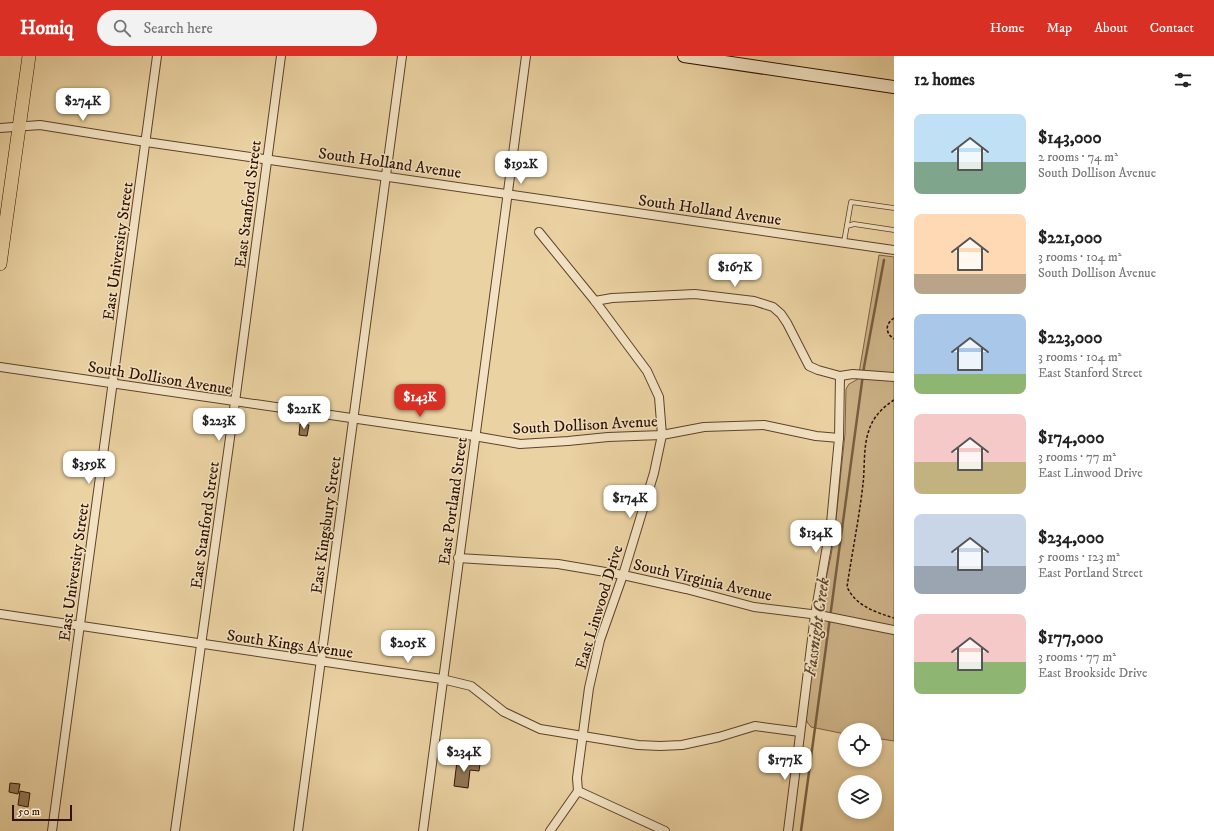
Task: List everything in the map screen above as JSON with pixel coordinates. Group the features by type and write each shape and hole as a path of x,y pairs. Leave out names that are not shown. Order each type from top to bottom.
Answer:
{"main road":[{"path":"0,264 2,231 29,56"},
{"path":"684,56 894,87"}],"street":[{"name":"East University Street","path":"52,831 158,56"},
{"name":"East Stanford Street","path":"175,831 202,644 281,56"},
{"name":"East Kingsbury Street","path":"298,831 402,56"},
{"name":"East Portland Street","path":"423,831 458,558 526,56"},
{"name":"South Holland Avenue","path":"0,128 40,125 146,142 894,250"},
{"name":"East Linwood Drive","path":"540,232 647,371 658,397 662,435 654,473 623,575 600,640 588,688 577,778 578,791"},
{"path":"595,302 612,298 695,294 754,301 773,307 781,314 788,323 809,366 840,376 853,374 894,377"},
{"name":"South Dollison Avenue","path":"0,367 475,436 520,444 608,437 662,435 704,427 764,424 816,436 839,438"},
{"path":"788,831 800,732 831,523 839,438 840,376"},
{"name":"South Virginia Avenue","path":"458,558 558,564 623,575 686,589 754,607 817,615 894,630"},
{"name":"South Kings Avenue","path":"0,614 442,679 471,686 504,712 540,729 638,745 682,745 719,737 755,726 800,732"},
{"path":"550,831 578,791 665,831"}],"lane":[{"path":"844,242 851,202 894,208"},
{"path":"847,226 854,224 894,230"}],"path":[{"path":"894,318 889,323 887,330 890,336 894,339"},
{"path":"894,400 882,409 875,418 869,430 863,468 863,486 847,587 854,599 861,604 869,609 894,618"}],"shaded area":[{"path":"879,255 894,257 894,741 882,739 882,723 838,723 838,733 811,727 807,722 806,716 821,601 831,556 836,519 845,434 846,389 849,384 858,379"},
{"path":"475,744 481,745 483,753 480,756 474,751"}],"building":[{"path":"300,424 309,425 307,436 299,435"},
{"path":"457,761 480,764 479,771 470,770 468,788 454,786"},
{"path":"10,783 20,784 18,794 9,792"},
{"path":"20,791 30,793 28,807 18,805"}],"waterway":[{"name":"Fassnight Creek","path":"801,831 864,367 884,260"}]}
